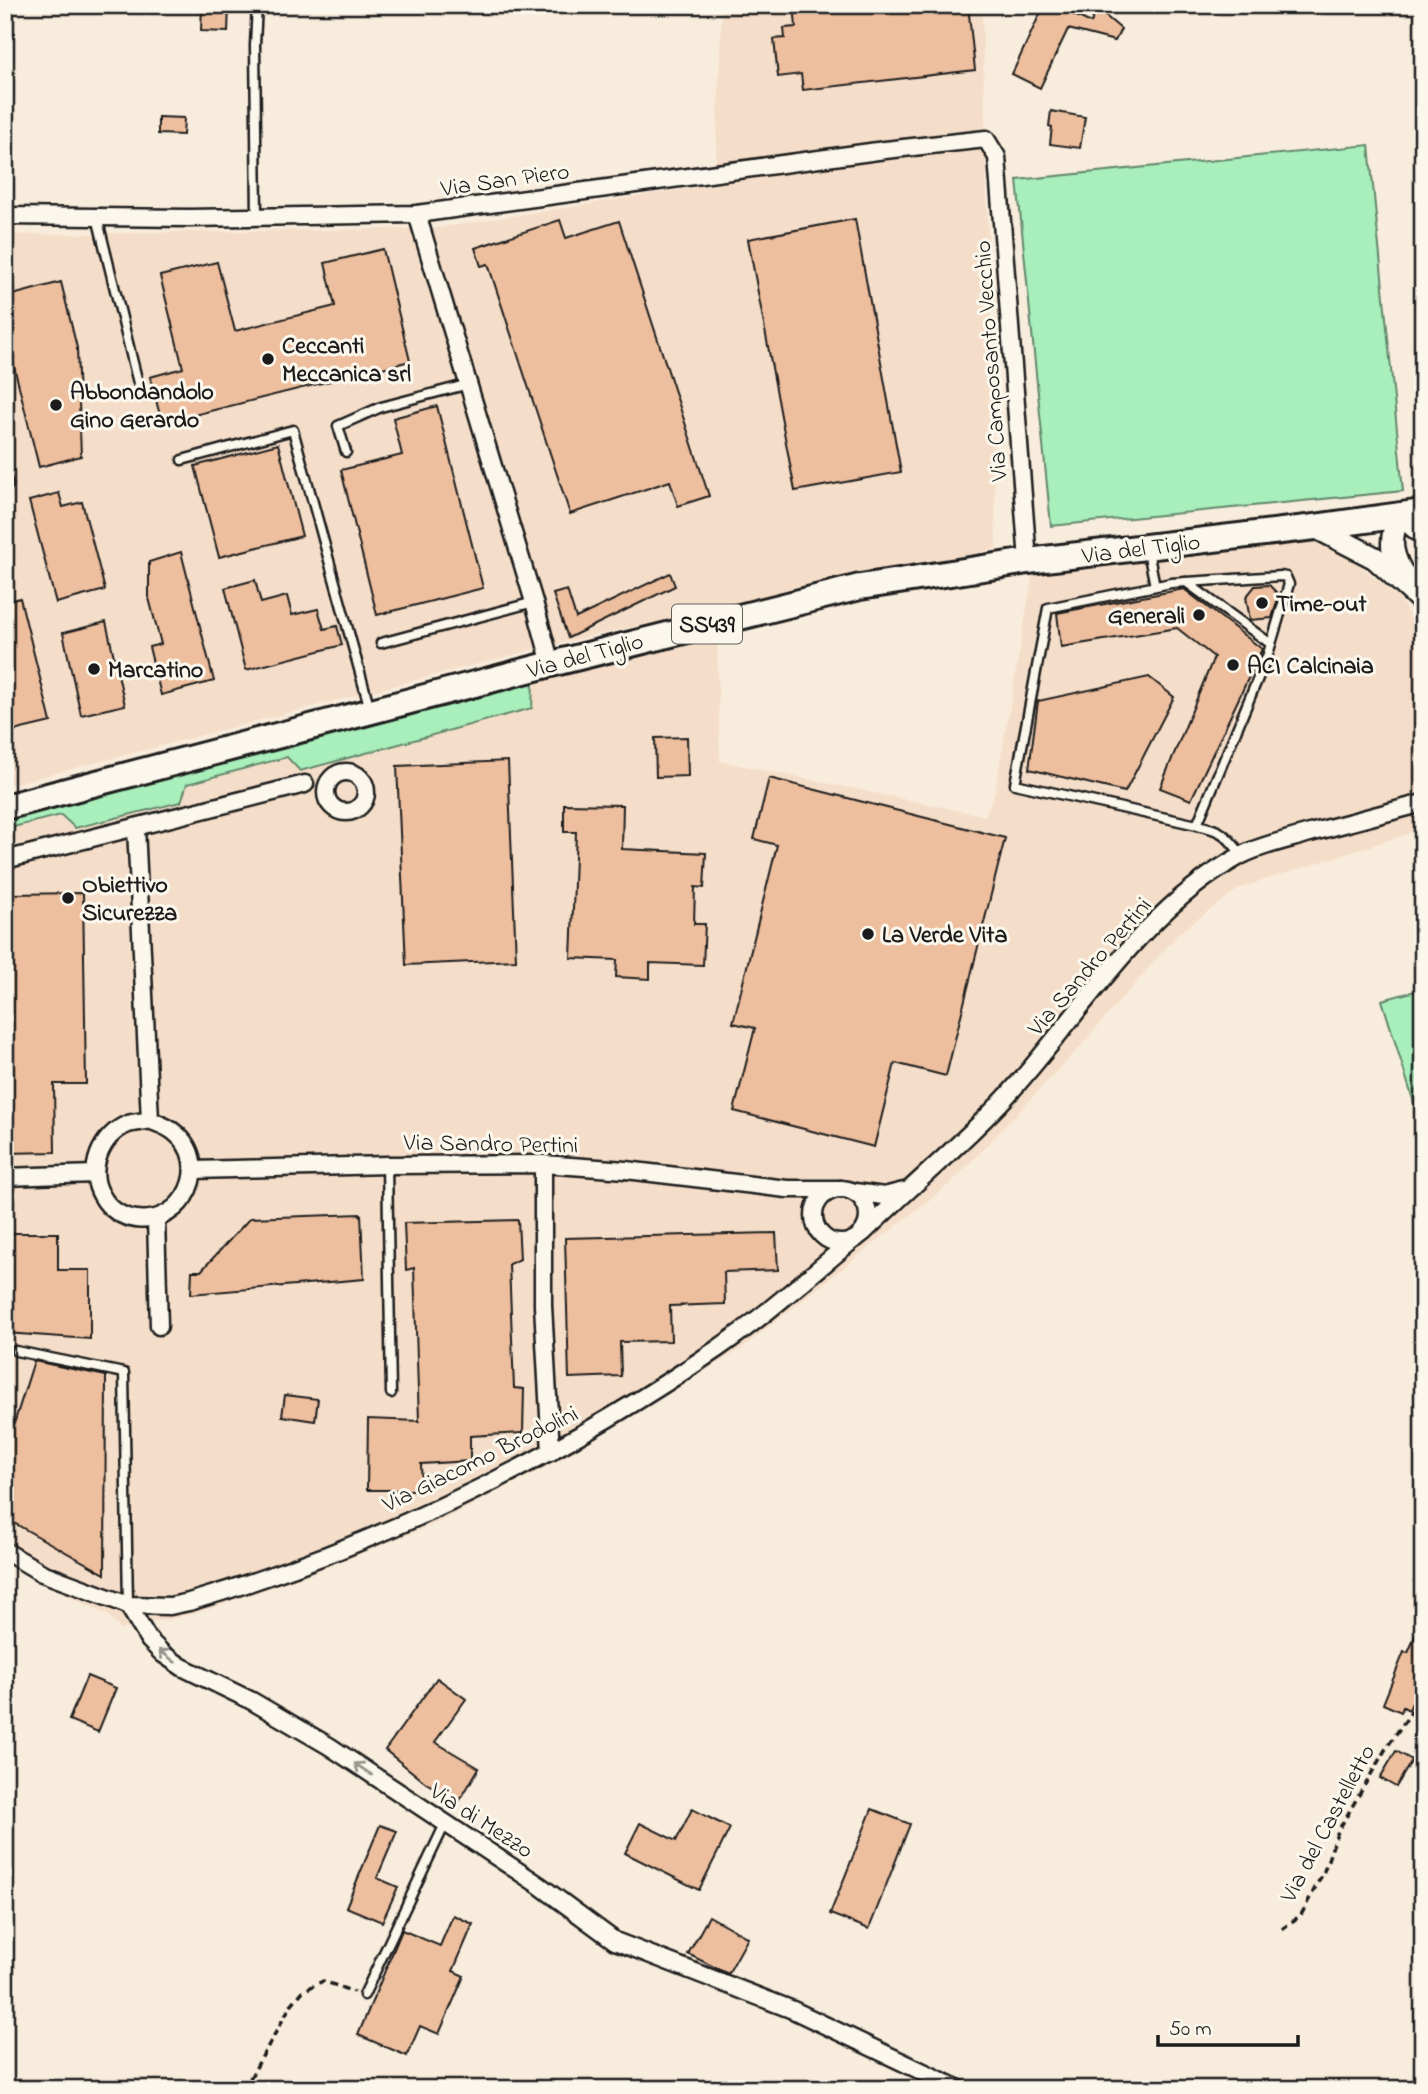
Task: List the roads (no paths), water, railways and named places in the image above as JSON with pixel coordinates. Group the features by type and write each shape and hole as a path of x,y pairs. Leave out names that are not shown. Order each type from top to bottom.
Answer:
{"main road":[{"name":"Via del Tiglio","path":"5,807 551,664 860,587 1028,561 1411,513"}],"street":[{"name":"Via San Piero","path":"5,216 257,217 417,214 886,150 986,139 997,157"},
{"name":"Via Camposanto Vecchio","path":"997,157 1028,561"},
{"path":"417,214 551,664"},
{"path":"1420,598 1400,570 1391,538 1411,513 1423,534"},
{"path":"1315,527 1376,558 1420,598"},
{"path":"327,798 331,779 338,774"},
{"path":"5,860 338,774 353,774 361,779 365,786 364,802 351,812 343,812 332,806 315,787 305,784"},
{"name":"Via Sandro Pertini","path":"858,1236 962,1143 1006,1096 1129,949 1157,920 1209,875 1242,855 1279,842 1423,803"},
{"path":"136,827 150,1120"},
{"path":"150,1120 176,1133 189,1152 193,1170 192,1184 182,1202 165,1216 146,1220 128,1218 118,1213 99,1192 95,1174 96,1159 107,1138 128,1124 150,1120"},
{"path":"542,1164 543,1305 551,1452"},
{"name":"Via Sandro Pertini","path":"193,1170 542,1164 626,1170 787,1189 848,1191 884,1196 906,1191"},
{"path":"5,1177 95,1174"},
{"path":"787,1189 803,1202 817,1227 825,1237 834,1242 858,1236 868,1218 868,1211 861,1197 848,1191 831,1191 823,1196 814,1214 817,1227 823,1248 816,1270"},
{"path":"156,1219 159,1326"},
{"name":"Via Giacomo Brodolini","path":"128,1605 170,1606 189,1602 312,1562 434,1510 551,1452 580,1437 718,1348 858,1236"},
{"path":"5,1552 42,1573 128,1605"},
{"name":"Via di Mezzo","path":"128,1605 149,1640 163,1654 182,1667 252,1701 296,1727 539,1885 615,1941 793,2010 959,2089"}],"lane":[{"path":"257,5 257,217"},
{"path":"97,217 138,383"},
{"path":"346,452 338,426 381,407 469,384"},
{"path":"182,460 293,430 371,712"},
{"path":"5,475 8,485"},
{"path":"1148,547 1155,586"},
{"path":"1197,825 1271,644 1289,584 1286,578 1281,576 1186,582 1048,608 1015,784 1197,825 1219,829 1242,855"},
{"path":"1186,582 1271,644"},
{"path":"381,643 534,602"},
{"path":"387,1165 391,1393"},
{"path":"16,1352 124,1373 128,1605"},
{"path":"364,1995 445,1824"}],"place":[{"name":"Ceccanti Meccanica srl","path":"268,359"},
{"name":"Abbondandolo Gino Gerardo","path":"56,405"},
{"name":"Time-out","path":"1262,603"},
{"name":"Generali","path":"1199,615"},
{"name":"ACI Calcinaia","path":"1233,665"},
{"name":"Marcatino","path":"94,669"},
{"name":"Obiettivo Sicurezza","path":"68,898"},
{"name":"La Verde Vita","path":"868,934"}]}
